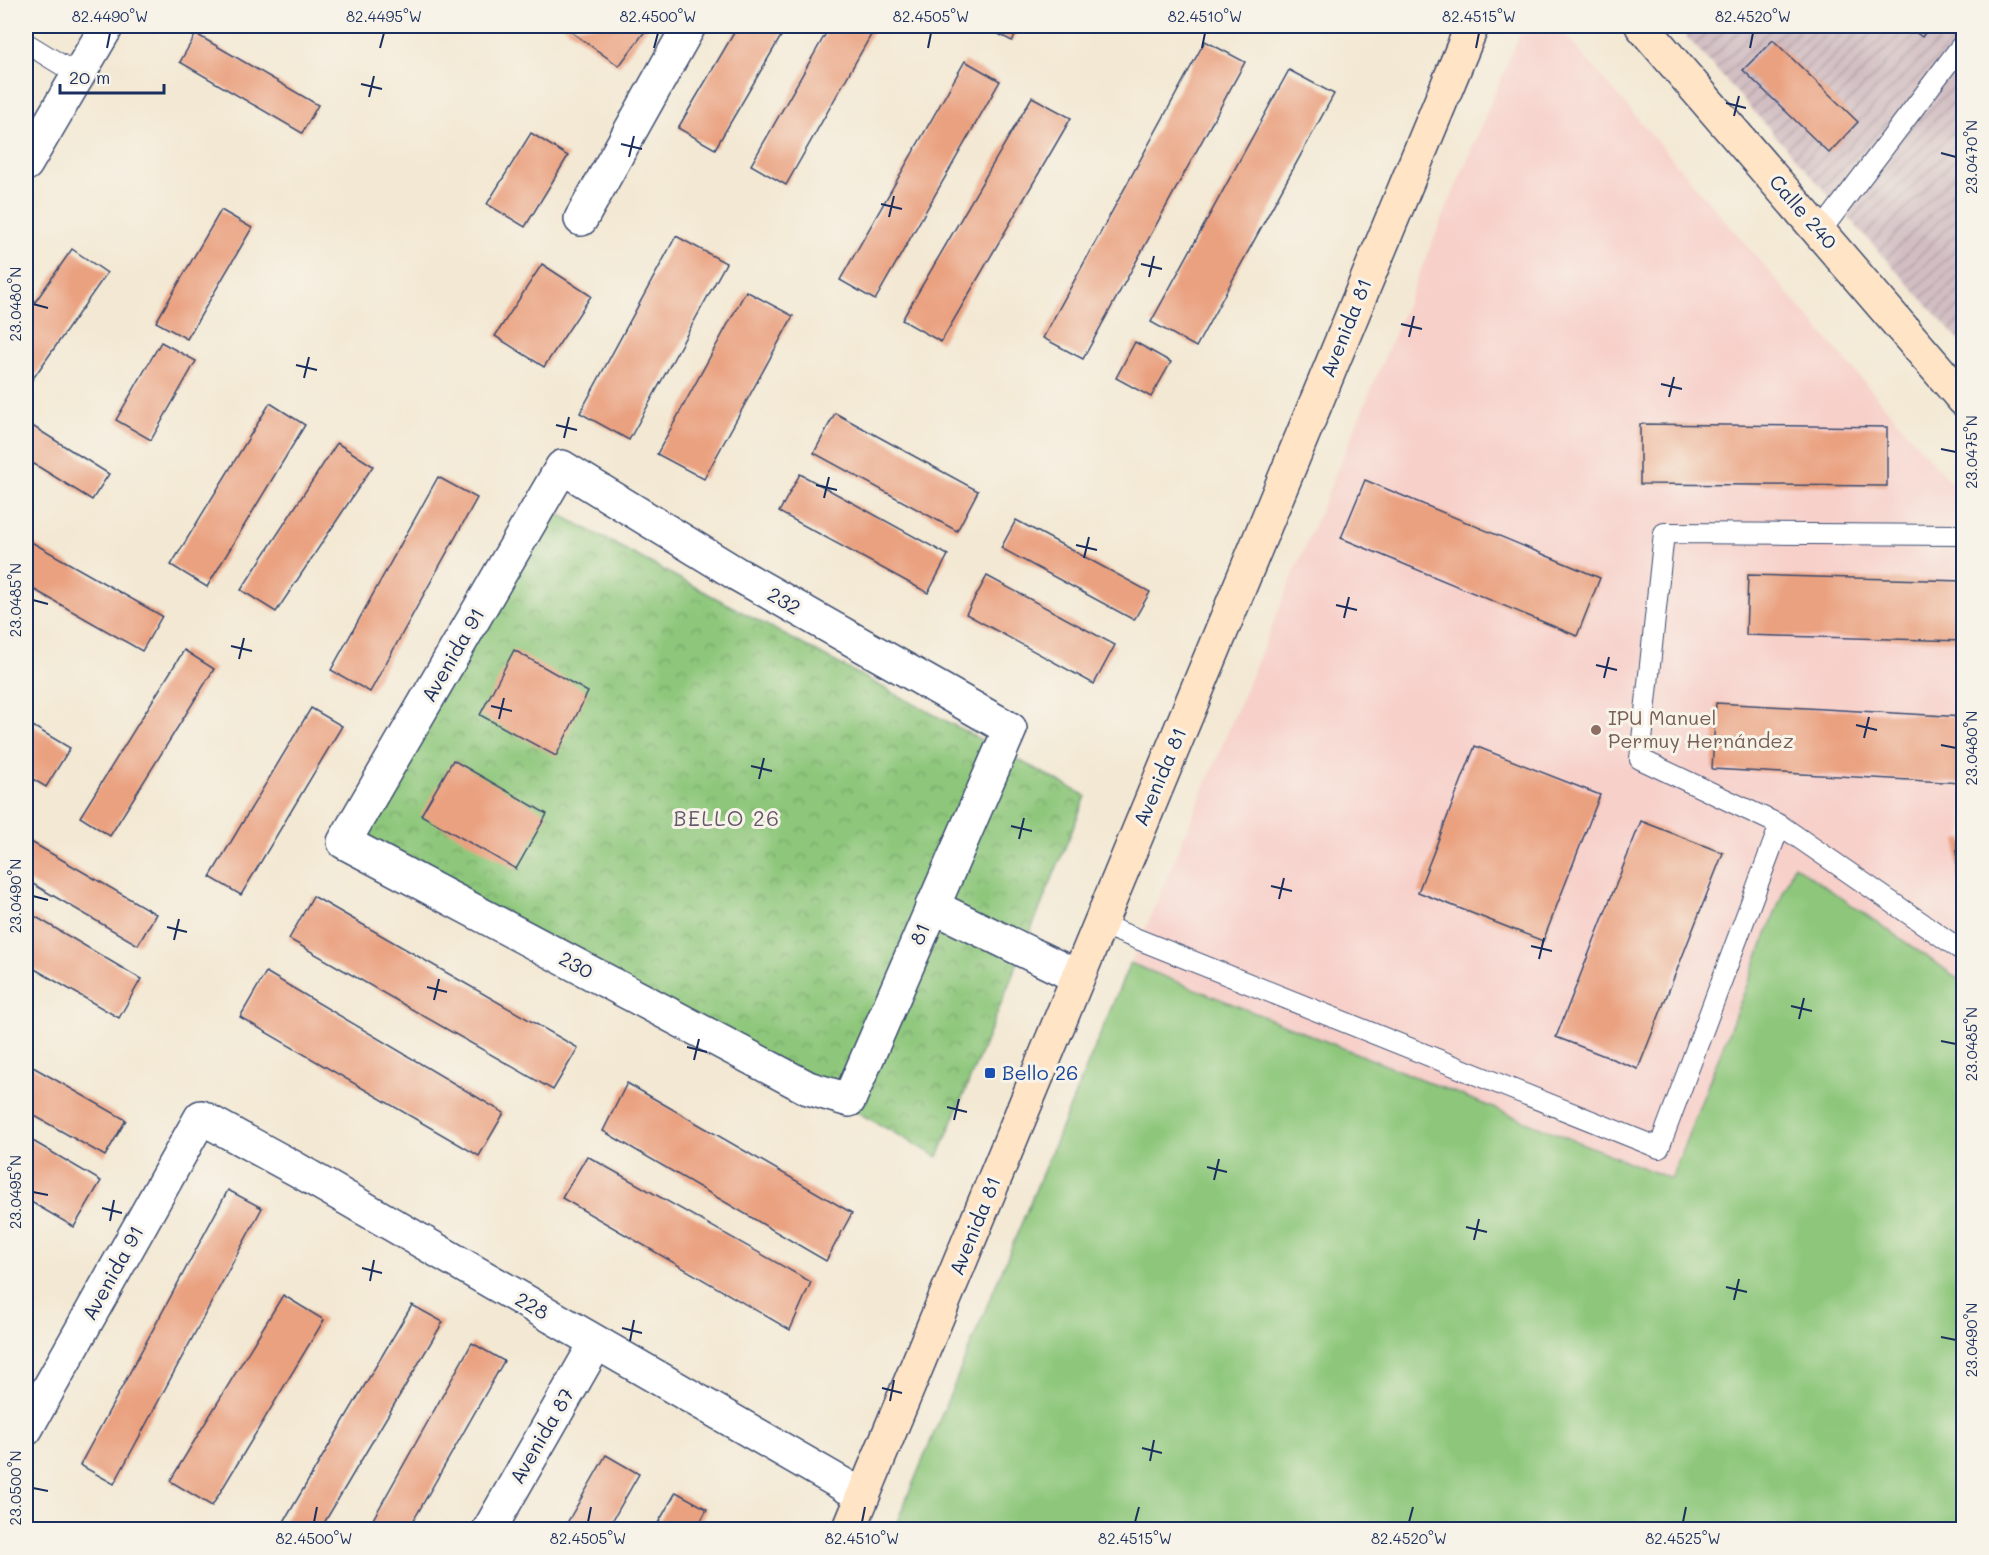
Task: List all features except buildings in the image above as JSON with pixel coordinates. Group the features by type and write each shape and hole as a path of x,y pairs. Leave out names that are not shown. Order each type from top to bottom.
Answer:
{"main road":[{"name":"Avenida 81","path":"849,1530 1472,26"},
{"name":"Calle 240","path":"1642,26 1964,400"}],"street":[{"path":"26,164 107,26"},
{"path":"581,219 689,26"},
{"name":"232","path":"562,467 738,574 1010,729"},
{"name":"Avenida 91","path":"344,842 562,467"},
{"name":"81","path":"808,1088 849,1100 1010,729"},
{"name":"230","path":"344,842 808,1088"},
{"path":"932,906 1078,977"},
{"name":"Avenida 91","path":"26,1429 201,1117"},
{"name":"228","path":"201,1117 296,1169 863,1496"},
{"name":"Avenida 87","path":"489,1530 596,1343"}],"lane":[{"path":"1820,232 1964,42"},
{"path":"26,43 78,75"},
{"path":"1964,535 1664,533 1640,759 1780,825 1964,952"},
{"path":"1100,924 1659,1148 1780,825"}],"shaded area":[{"name":"IPU Manuel Permuy Hernández","path":"1523,26 1558,26 1963,497 1963,1529 894,1530"},
{"path":"1677,26 1963,26 1963,345"}],"green space":[{"path":"540,504 1086,796 938,1157 361,837"},
{"path":"1794,865 1963,982 1963,1529 894,1529 1130,963 1671,1179"}],"place":[{"name":"IPU Manuel Permuy Hernández","path":"1596,730"},
{"name":"Bello 26","path":"990,1073"}],"district":[{"name":"BELLO 26","path":"727,819"}]}
